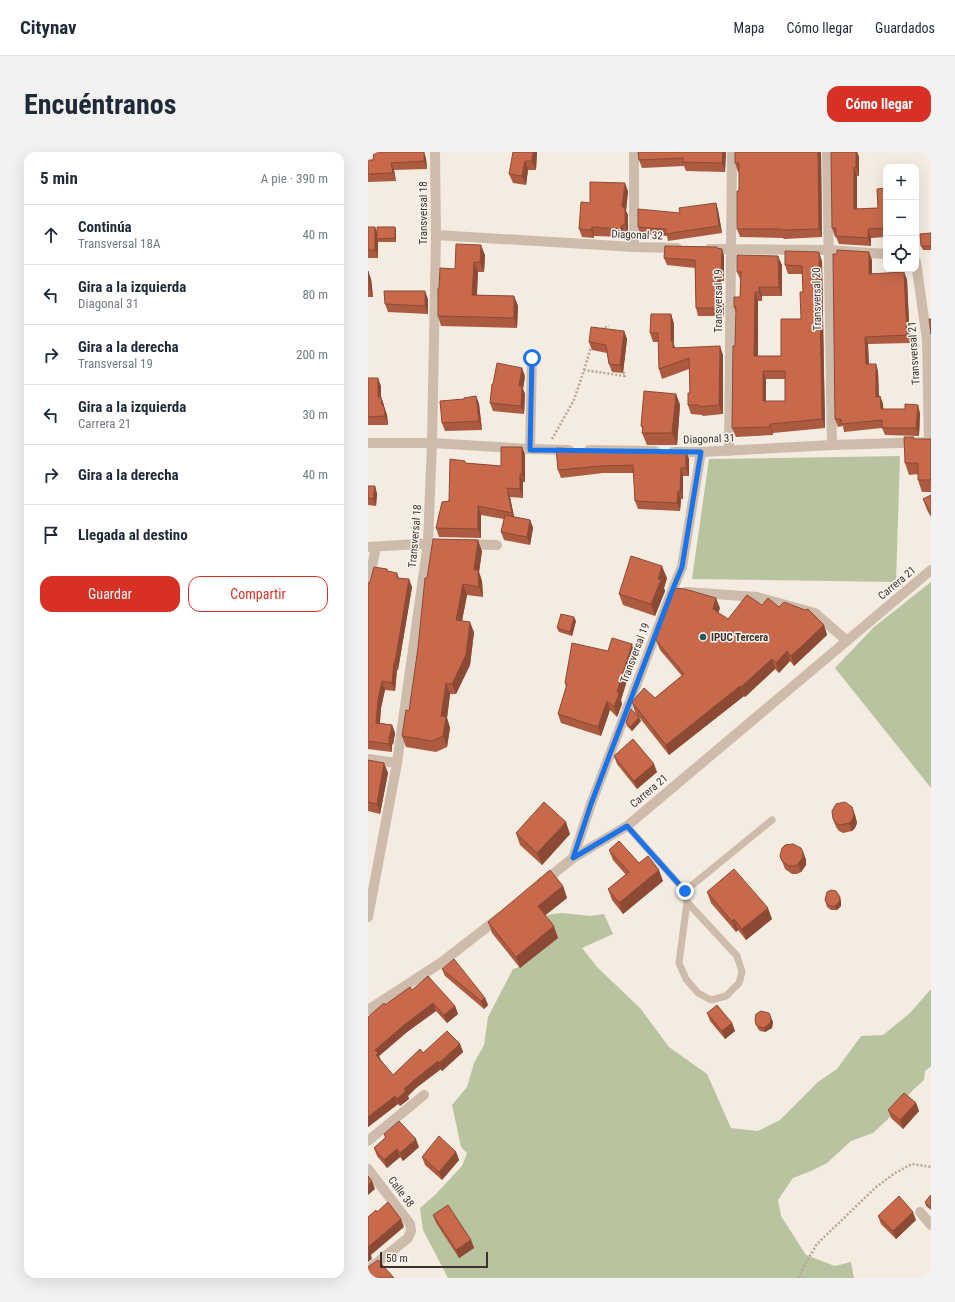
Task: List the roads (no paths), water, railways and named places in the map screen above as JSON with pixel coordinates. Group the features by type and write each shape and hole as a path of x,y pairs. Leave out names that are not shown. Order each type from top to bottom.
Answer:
{"street":[{"name":"Transversal 18","path":"368,917 397,763 428,543 432,443 436,235 435,152"},
{"path":"634,152 634,247"},
{"name":"Transversal 19","path":"729,450 732,152"},
{"name":"Transversal 20","path":"827,152 832,445"},
{"name":"Diagonal 32","path":"436,235 634,247 686,248"},
{"path":"700,248 828,250 883,254"},
{"name":"Transversal 21","path":"917,272 927,340 930,442"},
{"path":"530,450 532,358"},
{"name":"Diagonal 31","path":"368,442 432,443 530,450 701,452 832,445 930,442"},
{"name":"Transversal 19","path":"573,858 591,804 682,567 701,452"},
{"path":"368,586 372,547 443,543"},
{"path":"459,544 497,545"},
{"name":"Carrera 21","path":"536,888 573,858 627,826 931,570"},
{"path":"672,591 757,597 808,611 815,613 847,641"},
{"path":"368,759 397,763"},
{"path":"368,1010 442,962 504,913"},
{"path":"368,1142 424,1095"},
{"name":"Calle 38","path":"368,1169 410,1224 411,1231 408,1238 368,1270"},
{"path":"920,1212 931,1225"}],"lane":[{"path":"685,891 772,820"},
{"path":"627,826 685,891 687,902 679,963 686,979 698,993 711,1000 726,996 739,983 742,972 737,956 687,902"}],"place":[{"name":"IPUC Tercera","path":"703,637"}]}
